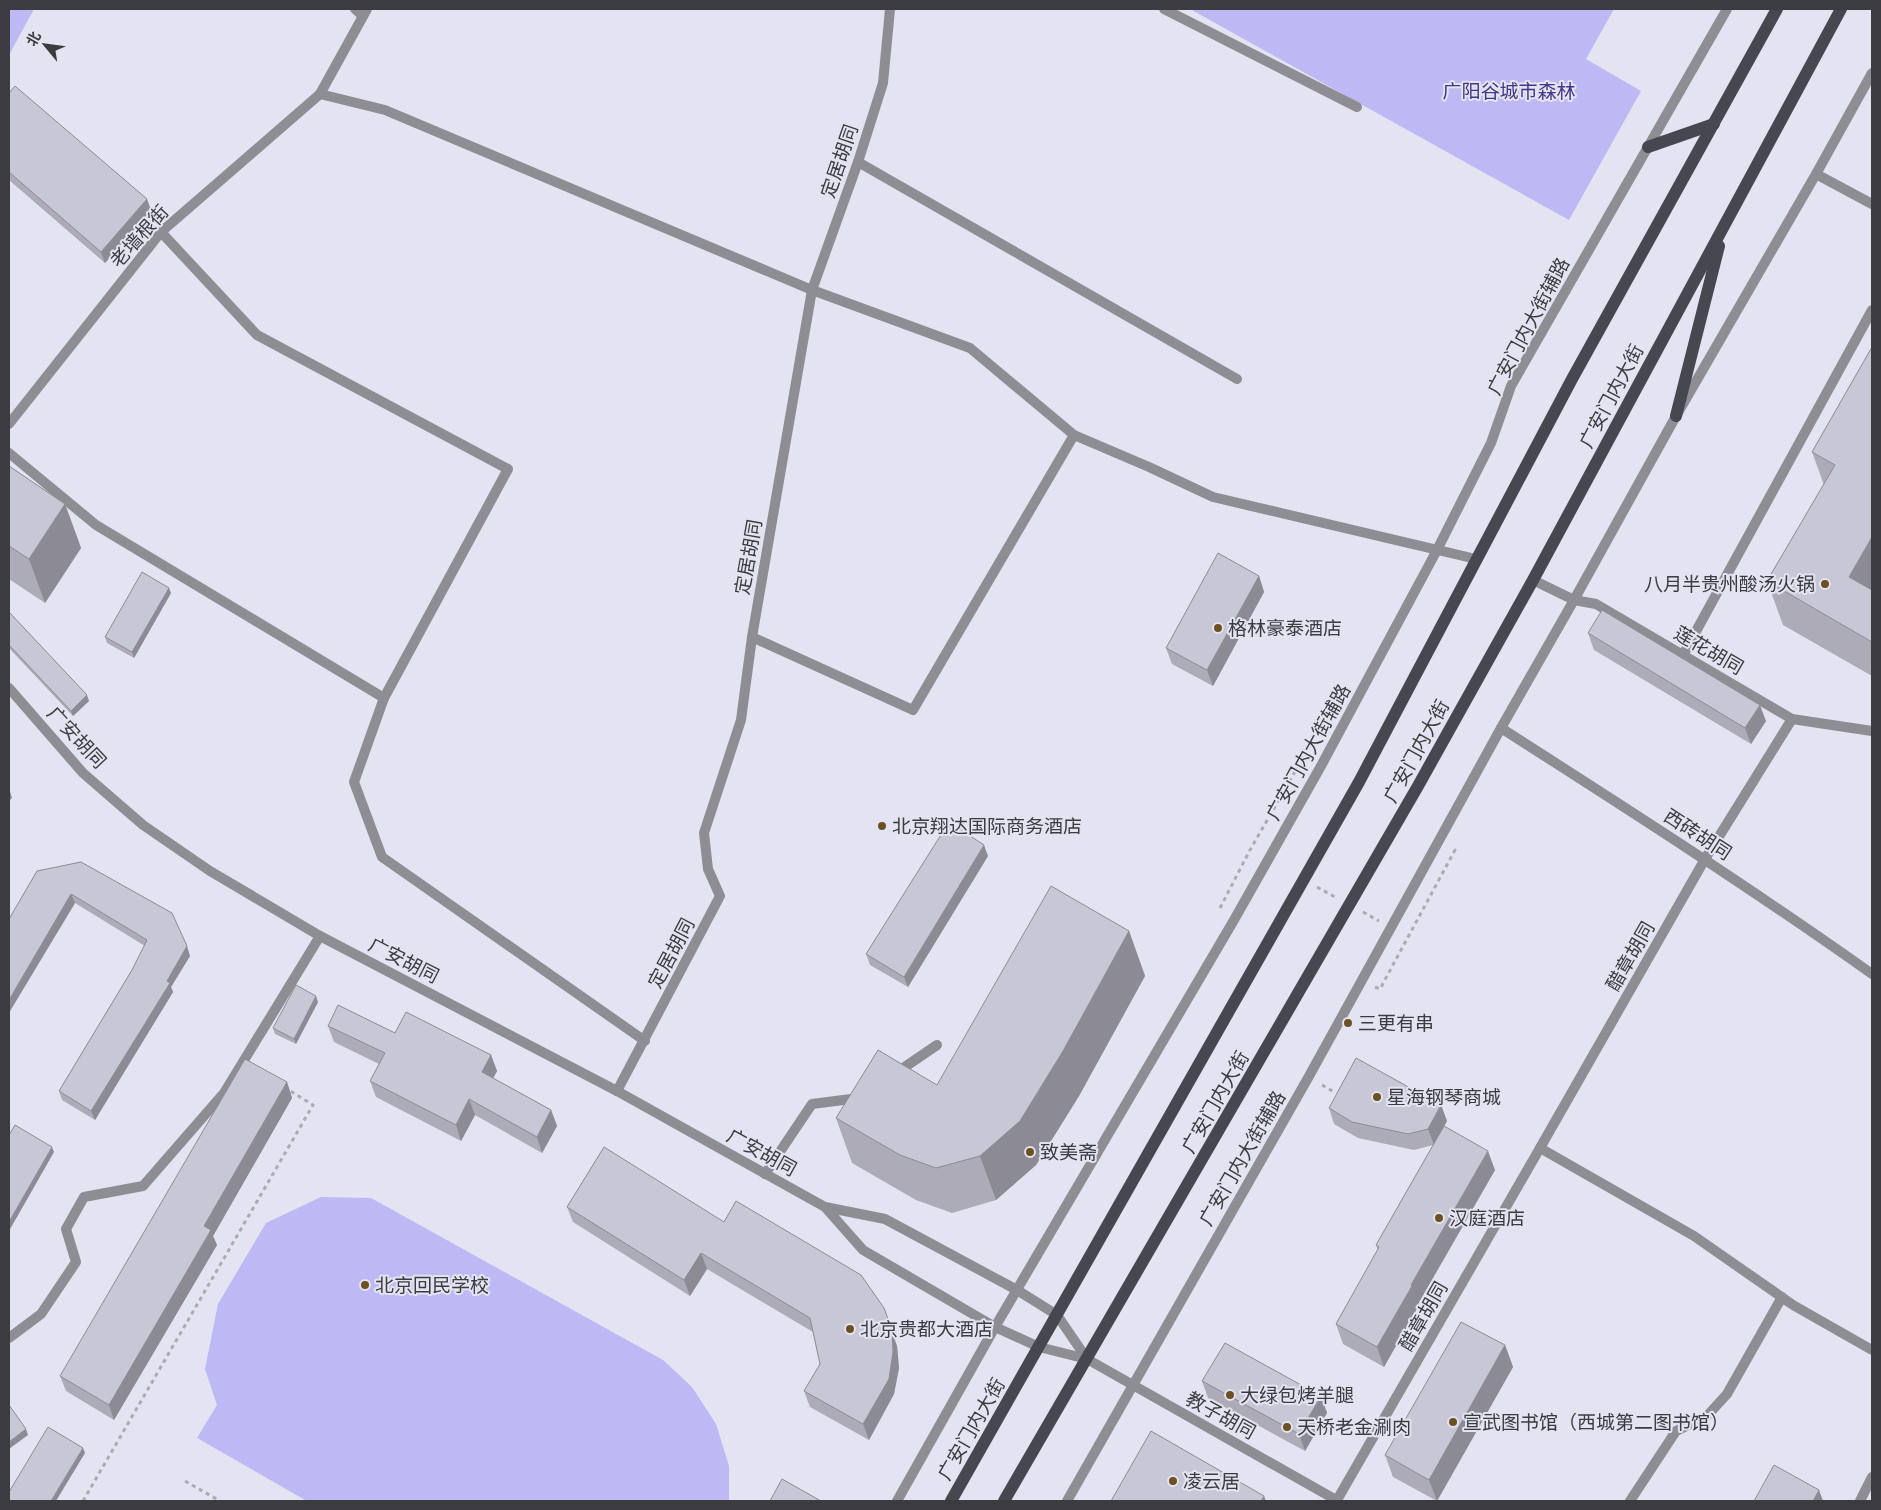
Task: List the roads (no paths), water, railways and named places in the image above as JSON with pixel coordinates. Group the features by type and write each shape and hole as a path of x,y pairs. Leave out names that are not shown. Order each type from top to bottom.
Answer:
{"main road":[{"name":"广安门内大街","path":"951,1501 1360,782 1572,379 1777,9"},
{"name":"广安门内大街","path":"1004,1501 1399,820 1533,580 1842,9"},
{"path":"1648,147 1714,124"},
{"path":"1676,416 1724,226"},
{"path":"941,1501 958,1490"}],"street":[{"name":"定居胡同","path":"617,1090 645,1041 720,896 708,869 704,833 741,720 752,637 812,290 858,162 883,82 890,9"},
{"path":"1164,9 1357,107"},
{"name":"广安门内大街辅路","path":"897,1501 995,1327 1234,920 1321,766 1437,550 1491,443 1511,386 1727,9"},
{"path":"362,11 320,94 385,110 812,290 970,348 1074,435 1213,497 1476,560"},
{"name":"广安门内大街辅路","path":"1067,1501 1308,1078 1676,416 1872,73"},
{"name":"老墙根街","path":"9,424 161,232 320,94"},
{"path":"858,162 1238,379"},
{"path":"1816,174 1872,204"},
{"path":"161,232 257,335 508,469 384,698 354,782 382,857 645,1041"},
{"path":"1683,655 1872,310"},
{"path":"752,637 913,710 1074,435"},
{"path":"9,453 96,525 384,698"},
{"name":"莲花胡同","path":"1533,580 1574,600 1596,604 1792,719 1872,731"},
{"name":"广安胡同","path":"9,688 83,773 142,825 210,871 320,936 617,1090 825,1206 885,1219 1017,1290 1057,1315"},
{"name":"醋章胡同","path":"1333,1500 1540,1148 1705,859 1792,719"},
{"name":"西砖胡同","path":"1501,728 1705,859 1872,974"},
{"path":"9,1338 40,1314 76,1262 66,1229 84,1196 143,1186 224,1093 320,936"},
{"path":"890,1078 937,1045"},
{"path":"765,1174 812,1104 858,1099 866,1094"},
{"path":"1540,1148 1694,1236 1782,1298 1872,1350"},
{"name":"广安胡同","path":"825,1206 864,1250 995,1327 1039,1347 1087,1359"},
{"path":"1630,1501 1676,1431 1707,1416 1727,1394 1782,1298"},
{"path":"1057,1315 1087,1359"},
{"name":"教子胡同","path":"1087,1359 1333,1500"},
{"path":"1860,1501 1872,1477"}],"place":[{"name":"八月半贵州酸汤火锅","path":"1825,584"},
{"name":"格林豪泰酒店","path":"1218,628"},
{"name":"北京翔达国际商务酒店","path":"882,826"},
{"name":"三更有串","path":"1348,1023"},
{"name":"星海钢琴商城","path":"1377,1097"},
{"name":"致美斋","path":"1030,1152"},
{"name":"汉庭酒店","path":"1439,1218"},
{"name":"北京回民学校","path":"365,1285"},
{"name":"北京贵都大酒店","path":"850,1329"},
{"name":"大绿包烤羊腿","path":"1230,1395"},
{"name":"宣武图书馆（西城第二图书馆）","path":"1453,1422"},
{"name":"天桥老金涮肉","path":"1287,1427"},
{"name":"凌云居","path":"1173,1481"}],"park label":[{"name":"广阳谷城市森林","path":"1509,91"}]}
